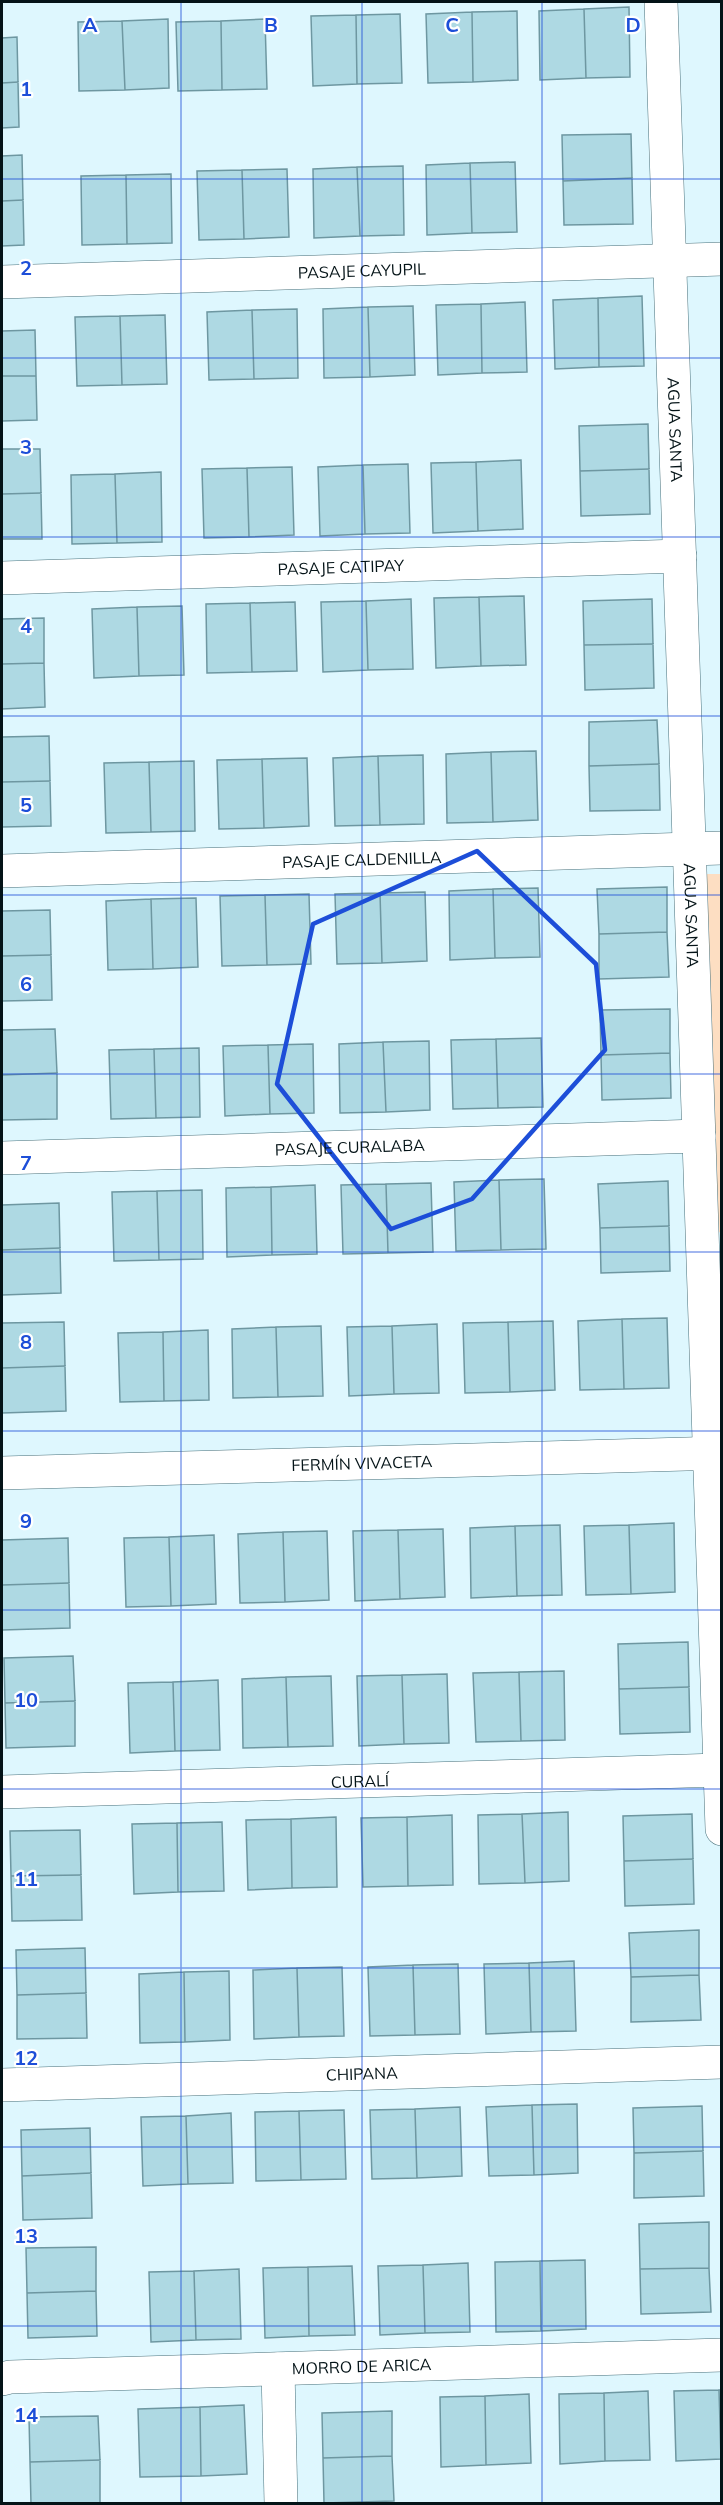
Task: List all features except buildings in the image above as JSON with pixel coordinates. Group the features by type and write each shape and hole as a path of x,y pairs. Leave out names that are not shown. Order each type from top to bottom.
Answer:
{"street":[{"name":"AGUA SANTA","path":"661,2 699,1136 715,1454 722,1829"},
{"name":"PASAJE CAYUPIL","path":"2,282 722,259"},
{"name":"PASAJE CATIPAY","path":"2,578 680,556"},
{"name":"PASAJE CALDENILLA","path":"2,871 722,848"},
{"name":"PASAJE CURALABA","path":"2,1158 699,1136"},
{"name":"FERMÍN VIVACETA","path":"2,1473 715,1454"},
{"name":"CURALÍ","path":"2,1792 720,1770"},
{"name":"CHIPANA","path":"2,2085 722,2062"},
{"name":"MORRO DE ARICA","path":"2,2379 722,2355"},
{"path":"278,2369 281,2504"}],"highlighted area":[{"path":"477,851 596,964 605,1050 472,1199 391,1229 277,1084 313,924"}],"shaded area":[{"path":"703,874 722,874 722,1232 709,1233"}]}
